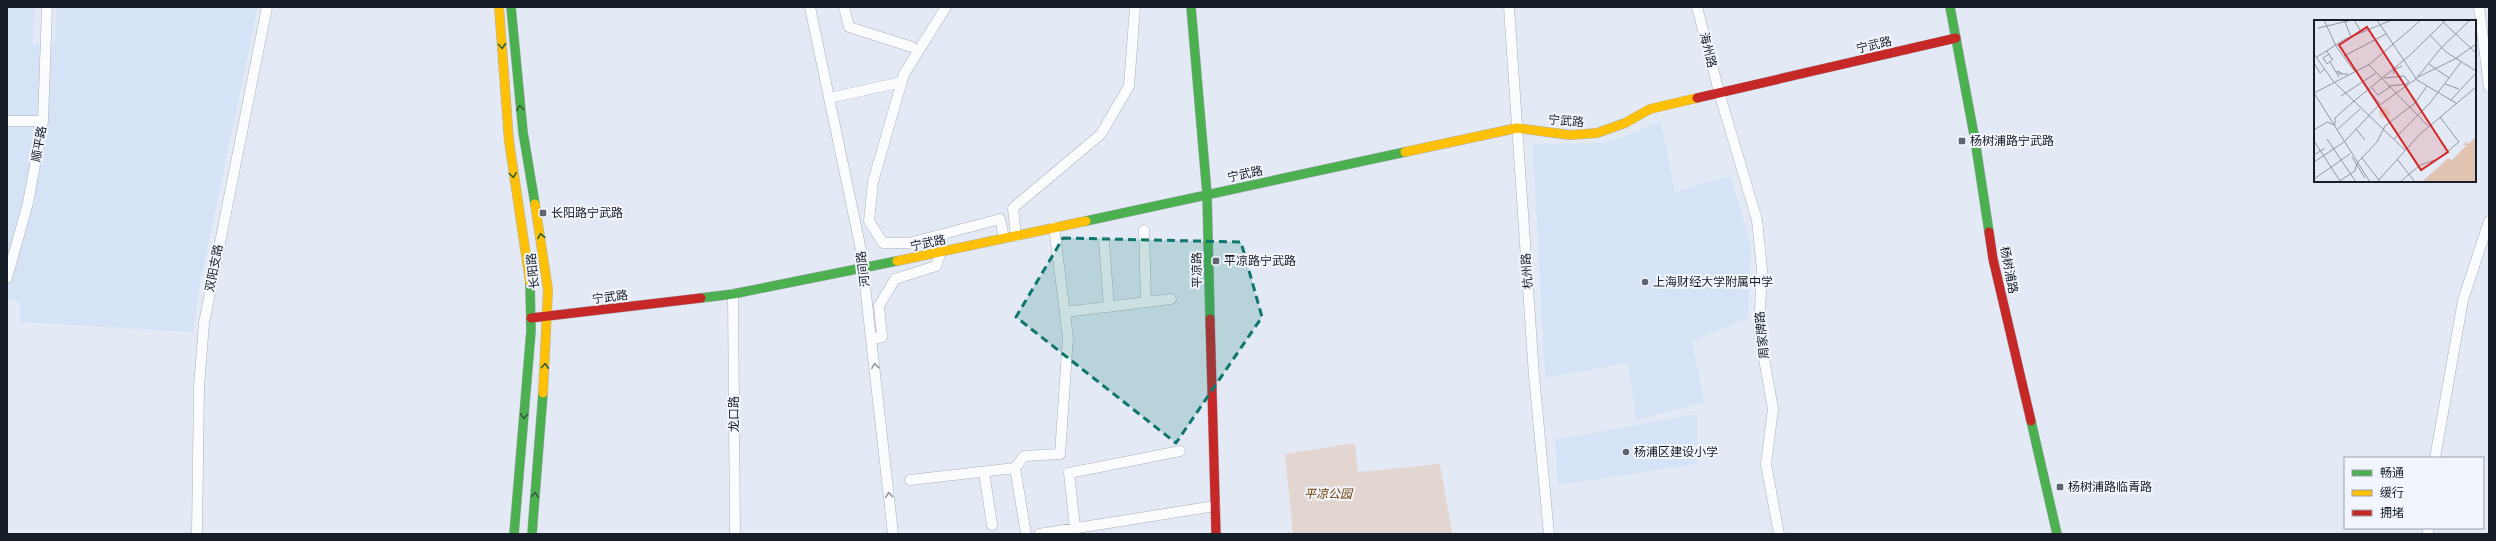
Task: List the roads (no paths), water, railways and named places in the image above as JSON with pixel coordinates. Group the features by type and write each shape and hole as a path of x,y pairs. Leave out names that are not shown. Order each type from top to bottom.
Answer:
{"main road":[{"name":"长阳路","path":"499,7 509,141 531,288 531,318 514,534"},
{"name":"长阳路","path":"511,7 523,132 544,257 548,316 532,534"},
{"name":"平凉路","path":"1191,7 1207,194 1216,534"},
{"name":"杨树浦路","path":"1950,7 1975,140 1993,259 2057,534"},
{"name":"宁武路","path":"531,318 733,294 862,269 1517,128 1577,135 1593,134 1636,118 1650,109 1956,38"}],"street":[{"name":"顺平路","path":"7,278 28,203 43,121 47,7"},
{"name":"双阳支路","path":"197,534 199,387 204,323 267,7"},
{"name":"河间路","path":"810,7 861,250 893,534"},
{"path":"844,7 849,27 912,47"},
{"path":"946,7 904,74 873,182 869,221 883,243 909,243 1000,219 1004,238"},
{"path":"1016,236 1013,208 1101,134 1128,86 1135,7"},
{"name":"杭州路","path":"1509,7 1534,376 1549,534"},
{"name":"海州路","path":"1697,7 1719,92"},
{"path":"2479,7 2489,87"},
{"path":"829,98 902,82"},
{"name":"周家牌路","path":"1719,92 1756,220 1762,270 1759,331 1773,409 1766,464 1779,534"},
{"path":"7,121 43,121"},
{"path":"2435,457 2463,300 2489,221"},
{"path":"910,480 1015,468 1024,456 1060,454 1068,337 1054,228"},
{"path":"1144,230 1146,302"},
{"path":"1104,242 1109,307"},
{"path":"872,339 882,337 879,306 895,279 936,266 941,252"},
{"name":"龙口路","path":"733,294 735,534"},
{"path":"1065,312 1171,299"},
{"path":"1075,528 1069,473 1180,451"},
{"path":"1015,468 1026,534"},
{"path":"984,472 992,525"},
{"path":"1039,534 1215,506"}],"place":[{"name":"杨树浦路宁武路","path":"1962,141"},
{"name":"长阳路宁武路","path":"543,213"},
{"name":"平凉路宁武路","path":"1216,261"},
{"name":"上海财经大学附属中学","path":"1645,282"},
{"name":"杨浦区建设小学","path":"1626,452"},
{"name":"杨树浦路临青路","path":"2060,487"}],"park label":[{"name":"平凉公园","path":"1328,494"}]}
